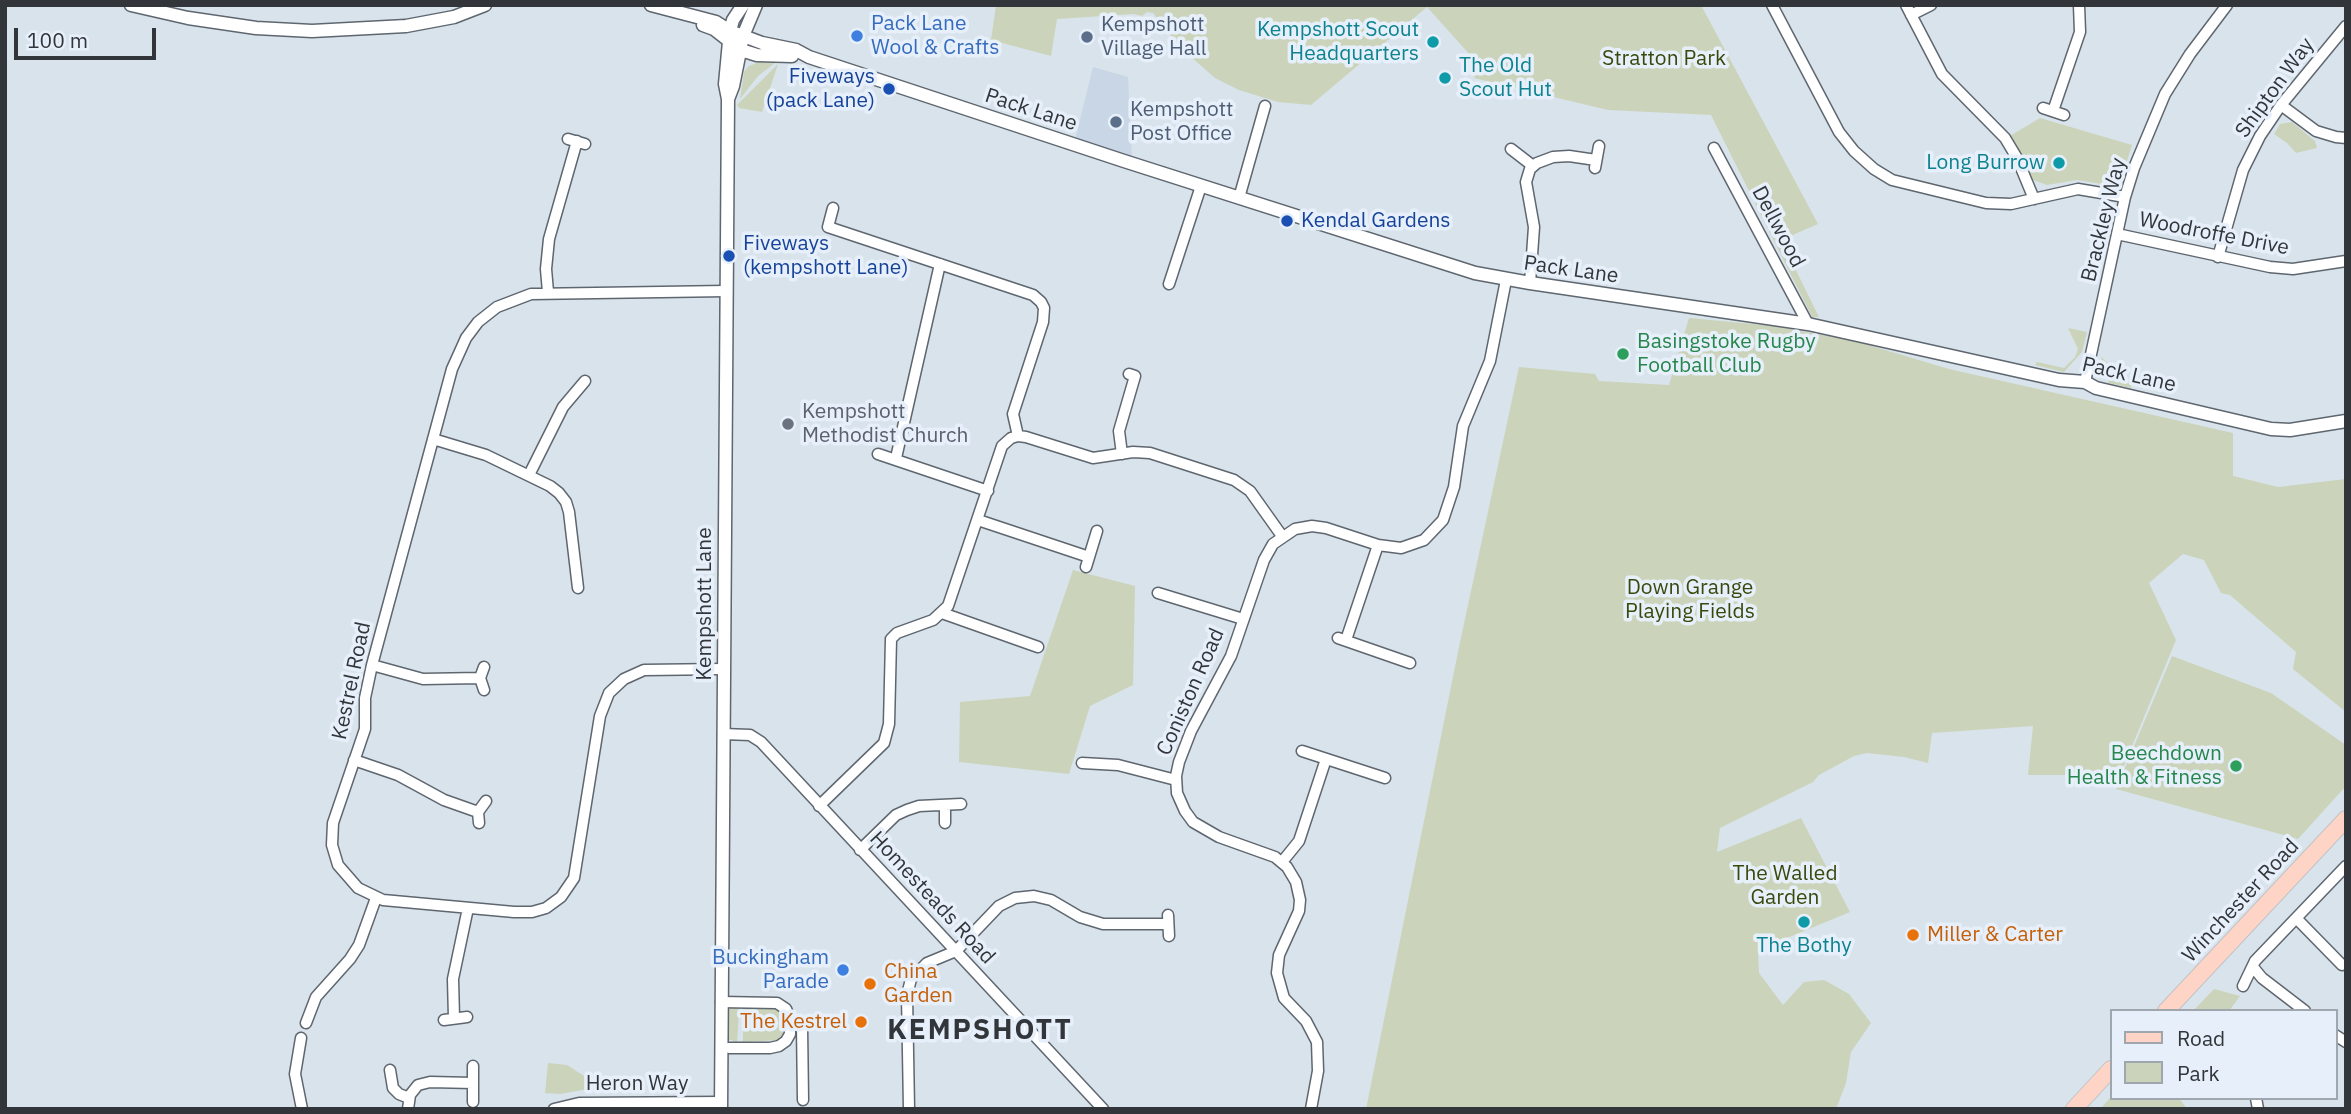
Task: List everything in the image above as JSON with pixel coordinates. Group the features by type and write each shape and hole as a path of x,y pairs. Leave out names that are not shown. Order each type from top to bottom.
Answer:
{"main road":[{"name":"Winchester Road","path":"2168,1009 2346,819"},
{"path":"2074,1109 2110,1070"}],"street":[{"path":"131,5 188,18 256,28 312,31 406,26 454,17 485,5"},
{"name":"Pack Lane","path":"651,5 686,16 729,36 743,36 796,50 809,57 1201,186 1451,266 1506,280 1808,324 2059,380 2085,382 2096,388 2271,429 2290,430 2346,421"},
{"path":"729,36 733,20 743,5"},
{"name":"Kempshott Lane","path":"728,99 743,36 756,5"},
{"path":"1772,5 1839,132 1854,151 1874,169 1892,180 1986,203 2011,204 2078,189 2125,197"},
{"path":"1931,5 1909,10 1942,75 2005,138 2034,199"},
{"path":"2053,111 2080,32 2079,5"},
{"name":"Brackley Way","path":"2085,382 2125,197 2145,140 2165,94 2190,54 2227,5"},
{"name":"Shipton Way","path":"2218,257 2243,170 2260,136 2281,105 2346,26"},
{"name":"Pack Lane","path":"729,36 741,50 757,55 809,57"},
{"name":"Kempshott Lane","path":"721,1106 728,99 725,83 729,36"},
{"path":"2281,105 2316,131 2346,138"},
{"path":"1239,198 1265,106"},
{"path":"548,292 546,268 549,239 576,141"},
{"path":"1530,283 1534,227 1526,182 1533,166 1544,159 1561,156 1596,164 1599,146"},
{"name":"Dellwood","path":"1714,148 1808,324"},
{"path":"1511,150 1533,166"},
{"path":"1169,284 1201,186"},
{"path":"834,208 828,227 1033,295 1043,305 1044,322 1013,414 1018,436"},
{"name":"Woodroffe Drive","path":"2118,234 2270,268 2293,269 2346,261"},
{"path":"896,458 940,264"},
{"path":"819,806 878,751 886,739 889,724 892,637 928,623 942,613 957,584 1002,446 1007,440 1018,436 1093,458 1150,453 1241,484 1250,491 1282,536 1295,529 1319,527 1378,545 1407,547 1430,535 1443,520 1454,487 1463,426 1490,361 1506,280"},
{"name":"Kestrel Road","path":"724,669 644,670 618,682 609,693 602,707 576,870 571,884 554,903 540,910 523,912 468,908 376,898 358,888 335,858 332,845 333,822 366,724 365,698 372,665 454,361 471,330 505,303 531,294 726,291"},
{"path":"1122,454 1119,431 1135,376 1129,374"},
{"path":"529,475 578,382"},
{"path":"433,439 476,451 555,489 566,502 579,590"},
{"path":"878,454 988,491"},
{"path":"978,520 1087,562 1097,531"},
{"name":"Coniston Road","path":"1282,536 1266,554 1231,656 1184,746 1176,780 1182,806 1197,826 1219,837 1270,854 1282,862"},
{"path":"1378,545 1342,639 1410,663"},
{"name":"Coniston Road","path":"1158,592 1244,619"},
{"path":"942,613 1039,647"},
{"path":"372,665 413,677 482,672 484,690"},
{"name":"Homesteads Road","path":"723,734 750,735 757,738 1103,1109"},
{"path":"1303,751 1377,778"},
{"path":"1311,1109 1318,1061 1316,1039 1306,1021 1284,998 1277,979 1279,955 1297,916 1299,905 1296,882 1282,862 1299,841 1326,759"},
{"path":"354,760 398,775 479,817 486,801"},
{"name":"Coniston Road","path":"1088,767 1118,765 1176,780"},
{"path":"860,850 900,813 919,806 961,804"},
{"path":"944,805 945,822"},
{"path":"2243,986 2255,961 2346,866"},
{"path":"909,1109 907,995 911,979 927,963 956,951 999,906 1015,898 1028,896 1045,898 1080,917 1103,924 1168,925"},
{"path":"306,1023 322,988 350,959 359,945 376,898"},
{"path":"467,1017 449,1019 453,979 468,908"},
{"path":"2297,919 2344,963 2332,974"},
{"path":"2253,967 2262,978 2302,1009"},
{"path":"721,1002 777,1003 788,1012 790,1026 786,1041 776,1047 729,1048"},
{"path":"790,1026 802,1026 803,1100"},
{"path":"301,1038 295,1074 302,1109"},
{"path":"473,1066 473,1102"},
{"path":"390,1070 393,1088 409,1104 415,1088 423,1083 473,1083"},
{"name":"Heron Way","path":"554,1109 579,1103 721,1106"}],"shaded area":[{"path":"1093,67 1128,77 1132,158 1075,140"}],"green space":[{"name":"Stratton Park","path":"996,5 1701,5 1818,224 1781,240 1819,317 1812,317 1711,115 1608,110 1474,78 1480,66 1427,7 1311,105 1278,102 1239,90 1215,78 1183,50 1153,13 1147,12 1142,16 1134,14 1057,19 1051,56 991,40"},
{"path":"759,62 775,63 758,76 740,99 744,72 749,66"},
{"path":"778,64 762,112 739,108 737,105"},
{"path":"2040,118 2132,145 2122,177 2108,185 2077,180 2047,185 2030,179 2024,161 2010,136"},
{"path":"2292,122 2315,141 2317,148 2296,153 2274,134 2280,124"},
{"name":"Down Grange Playing Fields","path":"1689,318 1775,326 1855,341 1949,369 2233,433 2233,476 2278,487 2346,479 2346,712 2293,669 2296,652 2230,595 2221,593 2204,560 2183,554 2149,583 2176,640 2115,787 2066,775 2028,775 2033,726 1932,733 1928,763 1867,753 1854,756 1819,775 1813,782 1720,828 1717,852 1801,818 1850,912 1758,950 1759,973 1783,1005 1804,982 1824,980 1849,994 1871,1023 1851,1052 1846,1083 1836,1109 1366,1109 1459,647 1519,367 1595,374 1599,381 1669,385"},
{"path":"2068,328 2087,332 2082,352 2064,372 2035,365 2037,362 2064,368 2075,357 2078,349"},
{"path":"2101,357 2131,383 2131,388 2109,383"},
{"path":"1073,570 1135,586 1133,685 1090,706 1069,774 959,762 960,702 1030,696"},
{"name":"Beechdown Health & Fitness","path":"2172,656 2271,693 2346,745 2346,786 2298,839 2116,789"},
{"path":"2214,989 2240,996 2230,1009 2195,1009"},
{"path":"737,1006 737,1045 732,1040 726,1040 726,1012"},
{"path":"743,1006 773,1007 784,1013 786,1031 780,1040 743,1042"},
{"path":"548,1063 567,1065 589,1079 588,1089 560,1094 545,1093"},
{"path":"2110,1098 2180,1100 2187,1109 2100,1109"}],"place":[{"name":"Pack Lane Wool & Crafts","path":"857,36"},
{"name":"Kempshott Village Hall","path":"1087,37"},
{"name":"Kempshott Scout Headquarters","path":"1433,42"},
{"name":"The Old Scout Hut","path":"1445,78"},
{"name":"Fiveways (pack Lane)","path":"889,89"},
{"name":"Kempshott Post Office","path":"1116,122"},
{"name":"Long Burrow","path":"2059,163"},
{"name":"Kendal Gardens","path":"1287,221"},
{"name":"Fiveways (kempshott Lane)","path":"729,256"},
{"name":"Basingstoke Rugby Football Club","path":"1623,354"},
{"name":"Kempshott Methodist Church","path":"788,424"},
{"name":"Beechdown Health & Fitness","path":"2236,766"},
{"name":"The Bothy","path":"1804,922"},
{"name":"Miller & Carter","path":"1913,935"},
{"name":"Buckingham Parade","path":"843,970"},
{"name":"China Garden","path":"870,984"},
{"name":"The Kestrel","path":"861,1022"}],"district":[{"name":"KEMPSHOTT","path":"980,1031"}],"park label":[{"name":"The Walled Garden","path":"1785,886"}]}
